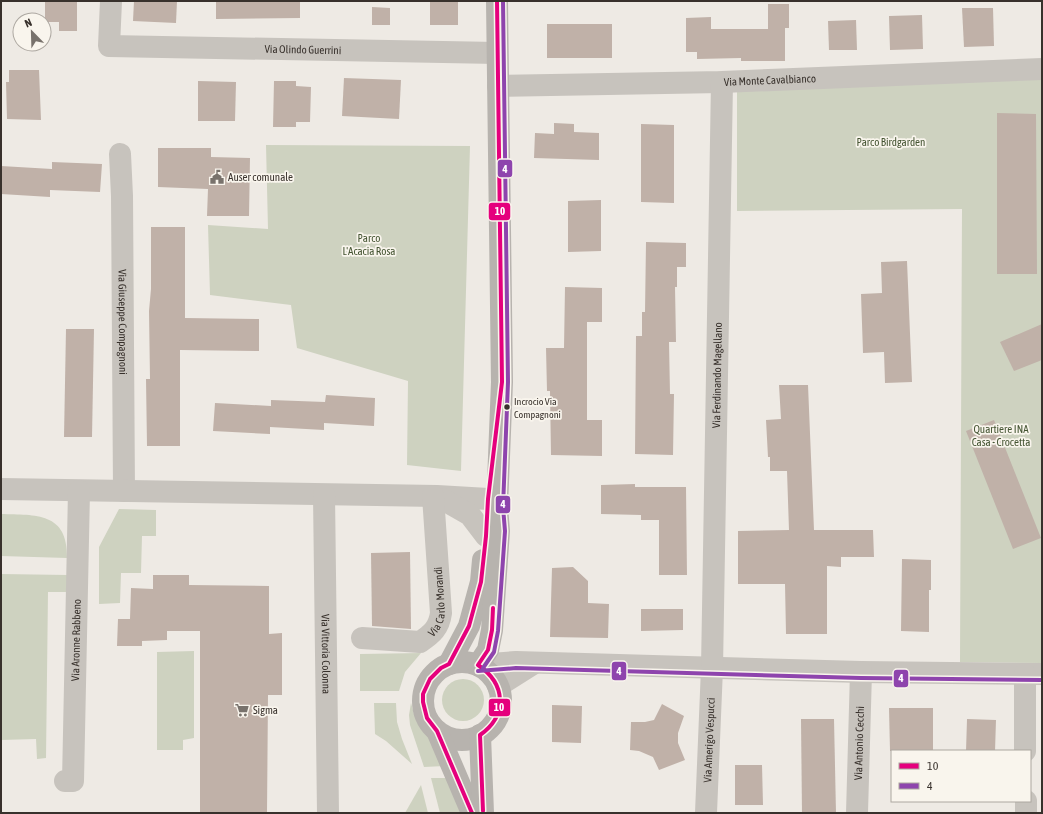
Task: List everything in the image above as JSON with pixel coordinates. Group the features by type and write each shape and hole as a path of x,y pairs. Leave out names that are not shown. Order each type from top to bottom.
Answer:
{"street":[{"name":"Via Olindo Guerrini","path":"111,1 109,46 497,53"},
{"path":"449,664 469,626 481,582 486,536 493,503 502,382 497,1"},
{"name":"Via Monte Cavalbianco","path":"498,86 722,82 1042,69"},
{"name":"Via Ferdinando Magellano","path":"712,668 722,82"},
{"name":"Via Giuseppe Compagnoni","path":"120,154 122,196 124,491"},
{"path":"1,489 435,496 493,503"},
{"name":"Via Aronne Rabbeno","path":"65,781 73,781 79,491"},
{"name":"Via Vittoria Colonna","path":"324,495 328,813"},
{"path":"435,496 470,515 486,536"},
{"name":"Via Carlo Morandi","path":"362,638 420,642 436,630 440,622 441,613 435,496"},
{"path":"478,665 488,650 492,630 499,531 493,503"},
{"path":"472,813 437,731 427,718 423,702 423,694 426,686 435,673 449,664 464,662 478,665 516,662 533,664 862,672 1033,674 1025,750"},
{"path":"498,686 533,664"},
{"path":"437,731 453,739 462,740 480,735 492,726 500,711 498,686 490,674 478,665"},
{"name":"Via Amerigo Vespucci","path":"706,813 712,668"},
{"name":"Via Antonio Cecchi","path":"857,813 862,672"},
{"path":"480,735 483,813"},
{"path":"1026,802 1026,813"}],"green space":[{"name":"Quartiere INA Casa - Crocetta","path":"1042,69 1042,663 960,662 962,209 737,211 737,81"},
{"name":"Parco L'Acacia Rosa","path":"266,145 470,146 461,471 407,465 408,381 297,348 291,305 210,295 208,225 268,229"},
{"path":"119,509 156,510 156,536 142,536 141,573 121,573 120,603 99,604 99,547"},
{"path":"1,514 38,516 48,519 56,524 62,532 66,543 67,558 1,556"},
{"path":"1,574 68,575 67,592 48,592 46,758 37,759 36,739 1,740"},
{"path":"194,651 194,738 183,740 183,750 157,750 157,652"},
{"path":"421,653 405,672 399,691 360,691 360,654"},
{"path":"459,679 467,679 478,685 484,696 484,704 478,715 467,721 459,721 448,715 442,704 442,696 448,685"},
{"path":"374,703 396,703 397,722 412,764 386,741 375,734"},
{"path":"411,703 414,714 445,766 424,767 410,725 409,715"},
{"path":"431,778 448,778 461,813 440,813"},
{"path":"421,785 428,813 405,813"}],"building":[{"path":"45,1 77,1 77,31 59,31 59,22 52,22 52,12 45,12"},
{"path":"134,1 177,1 176,23 133,21"},
{"path":"216,1 300,1 300,18 216,19"},
{"path":"430,1 458,1 458,25 430,25"},
{"path":"768,4 789,4 789,28 785,28 785,61 741,61 741,58 697,59 697,52 686,52 686,18 711,17 711,29 768,29"},
{"path":"372,7 390,8 390,25 372,25"},
{"path":"962,8 993,8 994,46 964,47"},
{"path":"922,15 923,49 890,50 889,16"},
{"path":"856,20 857,50 829,50 828,21"},
{"path":"547,24 612,24 612,58 547,58"},
{"path":"9,70 39,70 41,120 7,119 6,82 9,82"},
{"path":"344,78 401,80 399,119 342,116"},
{"path":"198,81 236,82 235,121 198,121"},
{"path":"274,81 296,81 296,86 311,87 310,122 296,122 296,127 273,127"},
{"path":"997,113 1036,114 1037,274 997,274"},
{"path":"554,123 574,124 574,132 599,133 599,160 534,158 535,133 554,134"},
{"path":"641,124 674,125 674,203 641,202"},
{"path":"158,148 211,148 211,157 250,158 249,216 207,216 208,189 158,187"},
{"path":"52,162 102,164 100,192 50,190 50,197 1,194 1,166 52,169"},
{"path":"601,200 601,251 568,252 568,201"},
{"path":"151,227 185,227 185,318 259,319 259,351 180,350 180,446 147,446 146,379 150,379 149,311 151,289"},
{"path":"646,242 686,243 686,267 677,267 677,287 675,287 676,342 669,342 670,394 674,394 673,455 635,454 636,336 642,336 642,312 645,312"},
{"path":"907,261 912,382 885,383 884,352 863,353 861,294 882,293 881,262"},
{"path":"565,287 602,288 602,322 587,322 587,420 602,420 602,456 551,455 550,391 547,391 546,348 564,348"},
{"path":"1042,324 1042,360 1014,371 1000,342"},
{"path":"66,329 94,329 92,437 64,437"},
{"path":"779,385 808,385 814,530 873,530 874,557 841,557 841,567 827,566 827,634 786,634 785,584 738,584 738,531 789,530 787,471 770,471 770,457 768,457 766,420 781,419"},
{"path":"326,395 375,398 374,426 324,423 324,430 270,427 270,434 213,431 215,403 271,406 271,400 325,402"},
{"path":"994,420 1041,538 1013,549 966,431"},
{"path":"635,484 635,487 686,487 687,575 659,575 659,520 641,520 641,515 601,514 601,485"},
{"path":"410,552 411,629 372,626 371,553"},
{"path":"902,559 931,560 929,632 901,631"},
{"path":"573,567 588,581 588,603 609,604 608,638 550,637 552,568"},
{"path":"153,575 189,575 189,585 269,586 269,634 282,633 282,695 268,695 267,813 200,813 200,631 167,631 167,640 142,641 142,646 117,646 118,619 130,619 131,588 153,589"},
{"path":"641,609 683,609 683,630 641,631"},
{"path":"662,704 684,716 678,733 678,743 685,760 659,770 653,757 639,751 630,750 631,722 645,722 654,720"},
{"path":"552,705 582,706 581,743 552,742"},
{"path":"889,708 933,708 933,750 890,751"},
{"path":"801,719 834,719 836,813 802,813"},
{"path":"967,719 996,720 995,750 966,750"},
{"path":"735,765 762,765 763,805 735,805"}],"transit line":[{"name":"10","path":"472,813 437,731 427,718 423,702 423,694 430,679 441,668 449,664 469,626 481,582 486,536 488,499 502,382 497,1"},
{"name":"4","path":"483,668 494,652 498,631 505,531 503,507 508,382 503,1"},
{"name":"10","path":"483,811 480,735 489,727 495,718 499,709 500,700 494,681 478,665 488,650 492,630 493,608"},
{"name":"4","path":"478,671 516,668 861,678 1042,680"}],"place":[{"name":"Auser comunale","path":"217,177"},
{"name":"Incrocio Via Compagnoni","path":"507,407"},
{"name":"Sigma","path":"242,710"}],"park label":[{"name":"Parco Birdgarden","path":"891,142"}]}
